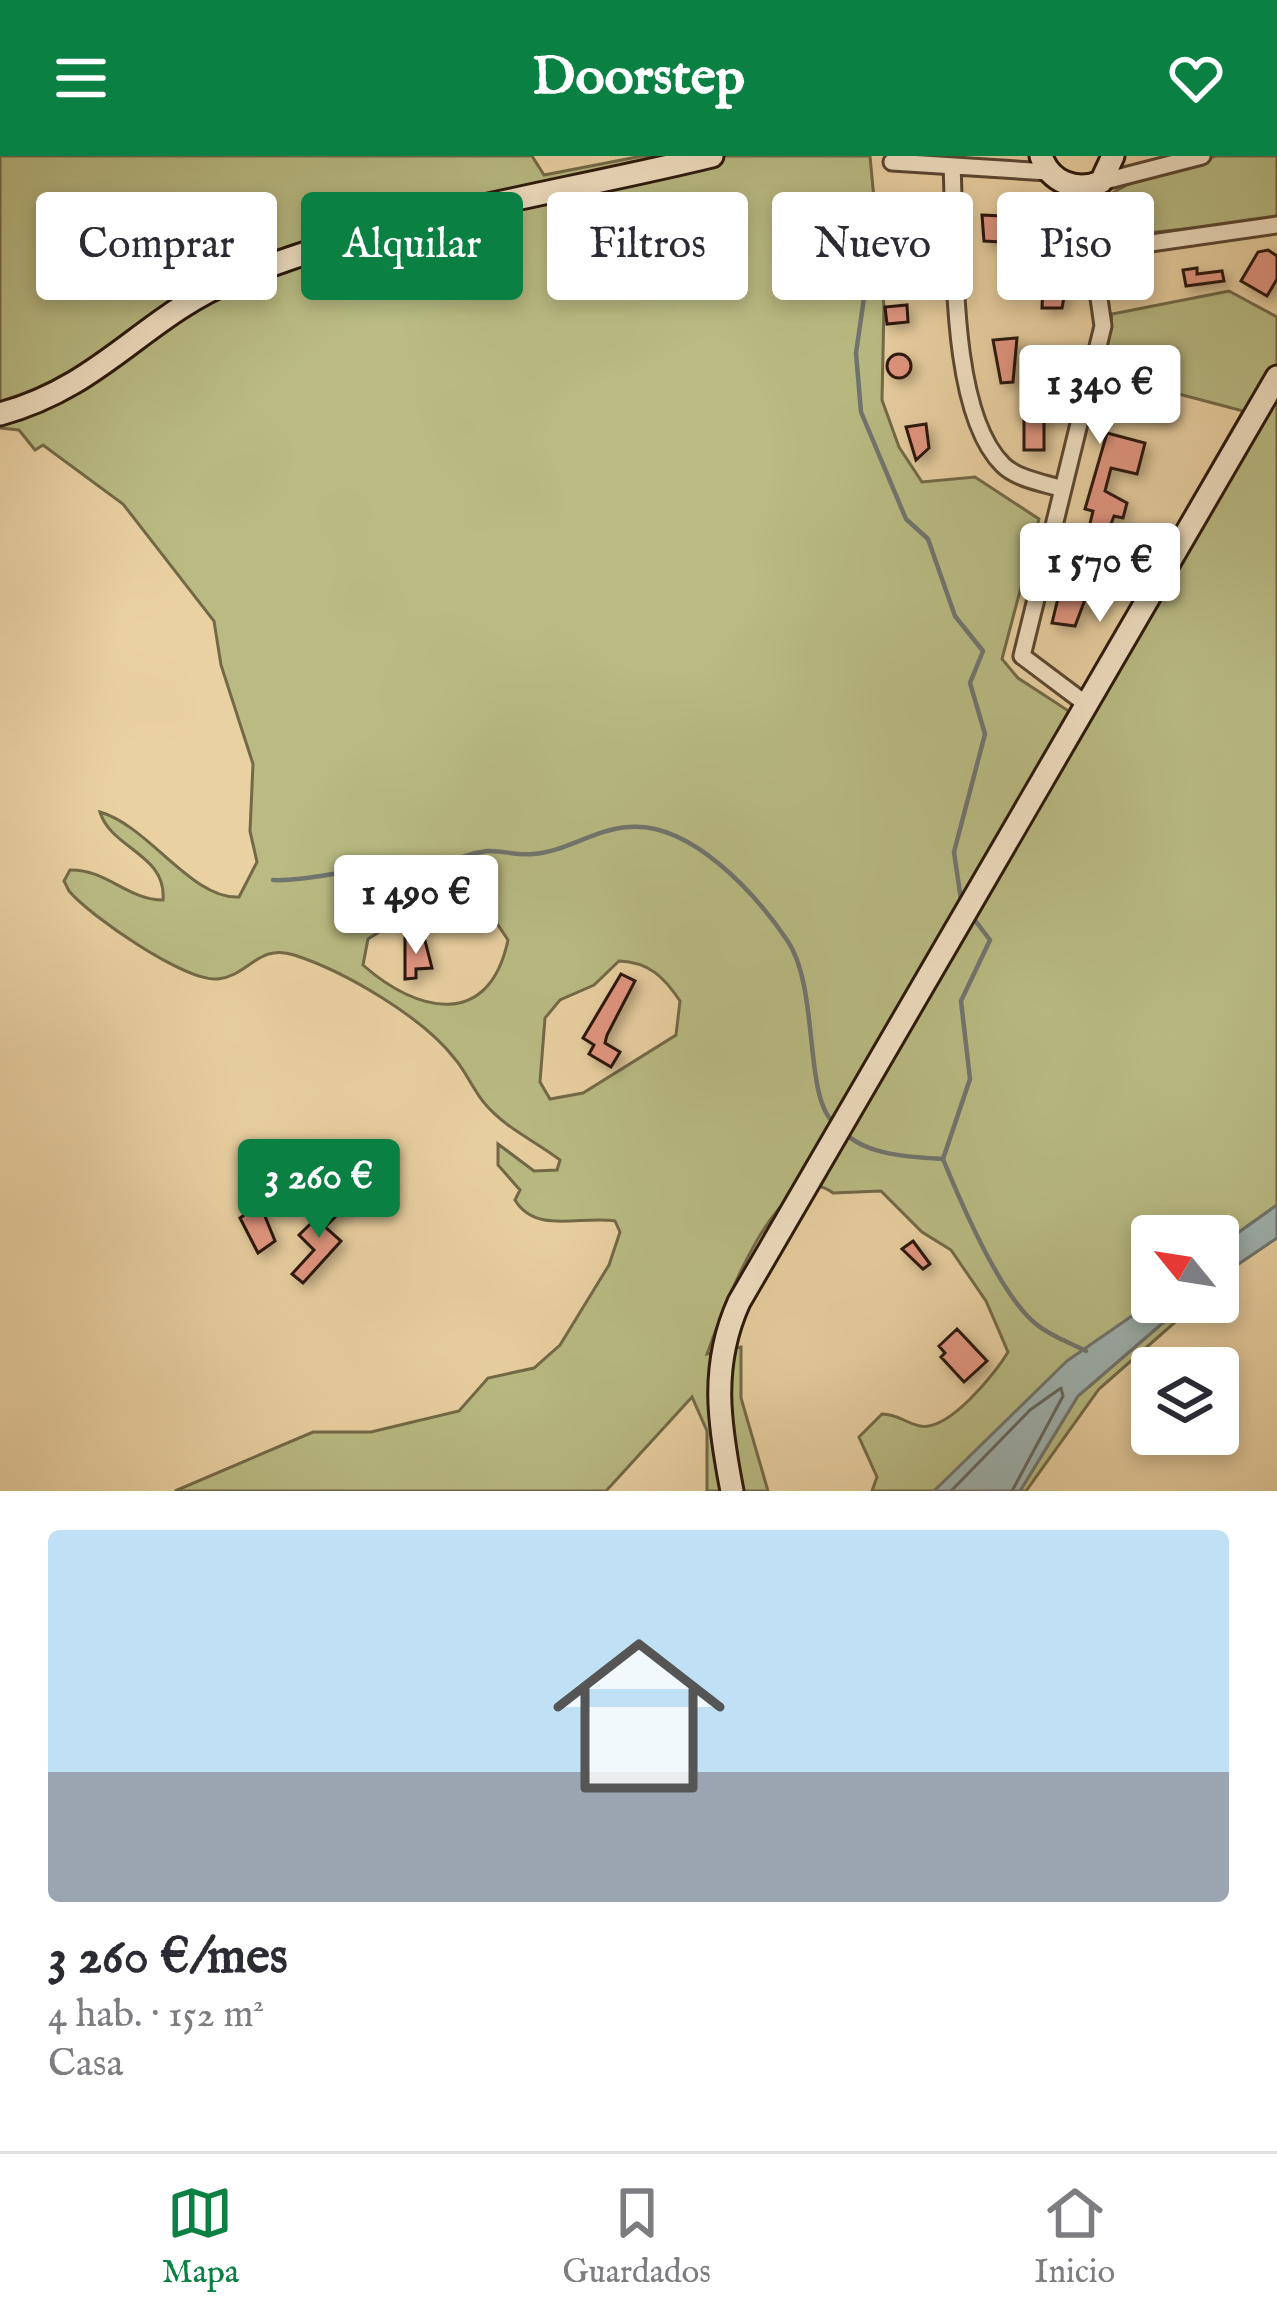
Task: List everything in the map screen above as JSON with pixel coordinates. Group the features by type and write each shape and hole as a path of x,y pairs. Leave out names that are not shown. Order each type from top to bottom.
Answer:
{"main road":[{"path":"0,414 73,387 203,293 276,264 341,243 712,156"},
{"path":"1045,164 1064,184 1092,184 1113,156"},
{"path":"732,1491 720,1432 719,1368 732,1318 1277,377"}],"street":[{"path":"1092,192 1092,184 1202,156"},
{"path":"892,162 1045,164"},
{"path":"952,166 968,392 986,446 1007,470 1064,489"},
{"path":"1154,243 1277,225"},
{"path":"1086,704 1022,656 1103,326 1100,300"}],"green space":[{"path":"0,156 532,156 544,175 642,156 870,156 873,192 772,192 772,300 883,300 882,400 899,447 922,482 975,477 1039,519 1002,659 1018,678 1070,712 1243,411 1103,374 1112,314 1229,291 1277,317 1277,1205 1239,1232 1239,1215 1131,1215 1131,1320 934,1491 872,1491 877,1477 859,1437 882,1414 920,1426 944,1420 982,1387 1008,1352 986,1301 951,1250 922,1232 881,1191 833,1193 813,1186 793,1195 755,1244 707,1354 741,1347 741,1398 768,1491 707,1491 707,1431 692,1397 606,1491 175,1491 313,1432 371,1432 459,1411 488,1378 534,1368 560,1345 609,1265 620,1232 615,1221 547,1220 524,1211 515,1200 520,1190 498,1165 498,1144 534,1171 557,1170 560,1160 494,1113 441,1043 381,997 336,972 282,952 262,957 228,977 203,977 139,945 69,891 64,881 70,870 83,871 163,900 156,872 115,835 100,812 136,832 204,887 239,897 257,862 250,831 253,764 221,665 214,621 123,504 43,445 35,450 19,430 0,428","holes":["432,915 496,922 508,940 499,969 485,989 468,1000 428,1002 406,994 363,965 368,939 389,926","619,961 662,978 680,1001 676,1035 583,1093 550,1099 540,1082 545,1018 560,1000 594,985"]},
{"path":"1216,156 1277,156 1277,219 1154,232 1154,192 1114,192 1139,178"},
{"path":"1163,1323 1174,1323 1147,1347 1135,1347"},
{"path":"1131,1350 1131,1361 1099,1389 1026,1491 1020,1491 1078,1396"}],"water":[{"path":"1277,1205 1277,1238 1239,1264 1239,1232"},
{"path":"1131,1317 1131,1323 1163,1323 1078,1396 1020,1491 934,1491 1067,1361"}],"building":[{"path":"982,215 997,216 997,242 984,241"},
{"path":"1268,250 1277,256 1277,279 1267,296 1241,281 1258,252"},
{"path":"1197,268 1197,274 1222,271 1224,281 1186,286 1183,270"},
{"path":"1042,300 1063,300 1062,308 1042,308"},
{"path":"907,305 908,322 887,324 885,307"},
{"path":"1017,338 1013,382 1001,383 993,340"},
{"path":"894,354 904,354 911,366 904,378 894,378 887,371 887,361"},
{"path":"1121,385 1171,399 1167,417 1117,405"},
{"path":"1024,407 1044,408 1044,450 1024,450"},
{"path":"926,424 929,448 916,460 906,427"},
{"path":"1107,433 1145,443 1137,474 1111,468 1105,491 1127,503 1123,518 1114,516 1106,537 1088,532 1093,511 1085,509"},
{"path":"1060,590 1086,597 1075,626 1052,623"},
{"path":"424,937 432,968 416,969 416,978 405,979 405,938"},
{"path":"621,974 635,981 607,1035 605,1043 620,1052 611,1067 589,1054 594,1045 583,1038"},
{"path":"337,1198 346,1206 325,1227 341,1241 303,1283 292,1274 314,1250 299,1235"},
{"path":"260,1204 275,1241 258,1253 240,1218"},
{"path":"913,1241 930,1264 923,1269 902,1249"},
{"path":"957,1329 987,1361 964,1382 941,1357 945,1353 939,1346"}],"waterway":[{"path":"864,300 856,353 861,412 906,519 928,539 955,616 983,651 970,683 985,734 954,852 961,900"},
{"path":"273,880 362,870 412,876 478,853 545,852 629,827 675,836 698,848 739,882 787,940 804,985 818,1090 834,1123"},
{"path":"943,1159 970,1079 961,1001 990,940 971,915"},
{"path":"847,1135 880,1151 943,1159 983,1247 1022,1310 1041,1328 1086,1351"}]}
